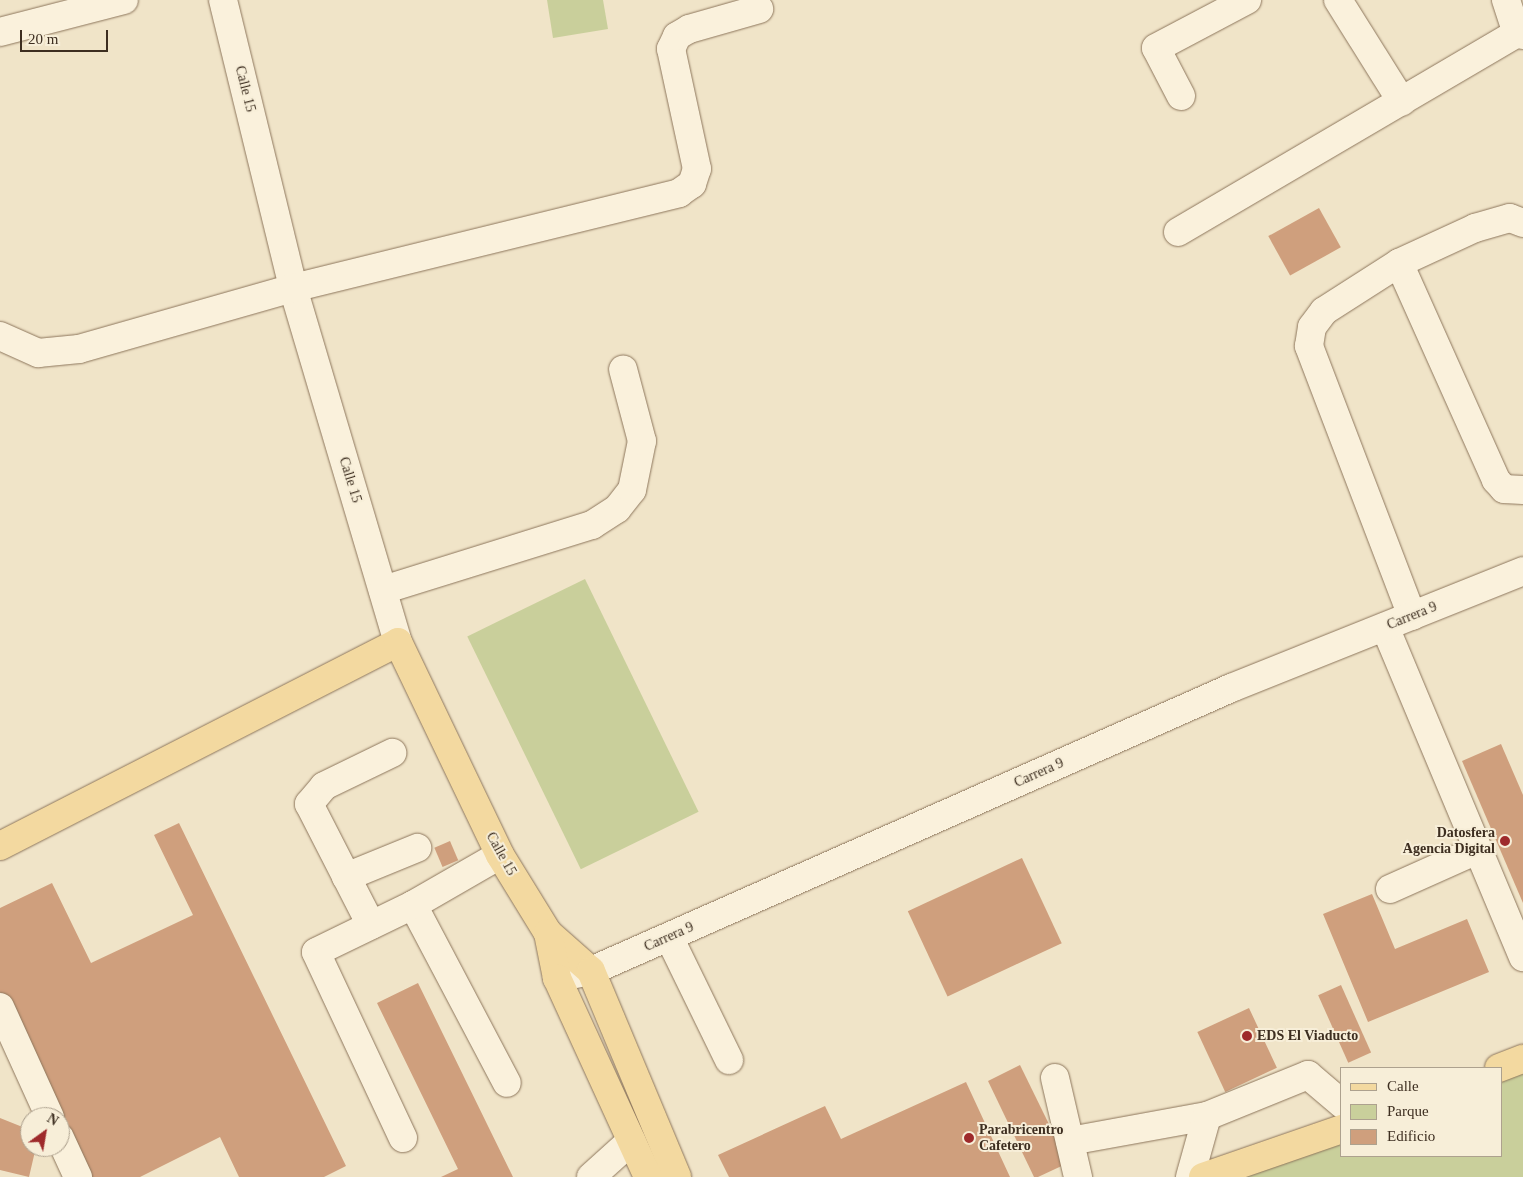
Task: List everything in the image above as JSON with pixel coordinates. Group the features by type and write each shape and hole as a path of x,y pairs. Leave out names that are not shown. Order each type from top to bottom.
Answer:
{"main road":[{"path":"0,846 398,642"},
{"name":"Calle 15","path":"398,642 500,855 548,933 591,971 677,1177"},
{"name":"Calle 15","path":"548,933 557,978 648,1177"},
{"path":"1502,1067 1523,1059"},
{"path":"1203,1177 1340,1130"}],"street":[{"path":"0,32 124,0"},
{"name":"Calle 15","path":"223,0 293,288 398,642"},
{"path":"1181,96 1156,48 1247,0"},
{"path":"1338,0 1402,102"},
{"path":"1178,232 1520,34 1506,0"},
{"path":"0,336 38,353 79,349 293,288 680,193 692,184 698,169 671,50 677,36 689,29 759,9"},
{"path":"1412,616 1308,346 1312,327 1324,311 1399,263 1475,228 1510,218 1523,223"},
{"path":"1399,263 1496,480 1504,489 1523,490"},
{"path":"383,590 592,525 617,509 632,490 642,441 623,369"},
{"name":"Carrera 9","path":"557,978 591,971 1231,688 1523,571"},
{"path":"1384,627 1523,957"},
{"path":"371,925 309,804 324,786 392,753"},
{"path":"346,877 417,848"},
{"path":"1390,889 1477,850"},
{"path":"402,1138 316,952 413,905 500,855"},
{"path":"413,905 507,1083"},
{"path":"669,937 728,1060"},
{"path":"0,1007 45,1107"},
{"path":"1070,1141 1208,1116 1308,1076 1340,1102"},
{"path":"1055,1078 1078,1177"},
{"path":"1190,1177 1208,1116"},
{"path":"591,1177 631,1141"},
{"path":"69,1157 78,1177"}],"green space":[{"path":"547,0 603,0 608,29 553,38"},
{"path":"585,579 699,812 581,869 467,636"},
{"path":"1523,1059 1523,1177 1203,1177 1340,1130 1340,1157 1503,1157 1503,1068"}],"building":[{"path":"1319,208 1341,247 1290,275 1268,236"},
{"path":"1501,744 1523,795 1523,903 1462,761"},
{"path":"179,823 346,1166 324,1177 239,1177 220,1137 140,1177 91,1177 70,1134 70,1107 57,1107 0,992 0,908 52,883 91,963 193,915 154,835"},
{"path":"450,841 458,860 443,867 434,848"},
{"path":"1022,858 1062,943 948,996 908,911"},
{"path":"1372,894 1395,949 1467,919 1489,972 1368,1022 1323,914"},
{"path":"418,983 513,1177 441,1177 458,1169 377,1003"},
{"path":"1341,985 1371,1053 1348,1063 1318,995"},
{"path":"1249,1008 1277,1068 1225,1092 1197,1032"},
{"path":"1020,1065 1068,1163 1038,1177 1034,1177 988,1081"},
{"path":"966,1082 1010,1177 729,1177 718,1155 825,1106 841,1139"},
{"path":"0,1118 20,1126 20,1157 34,1157 29,1177 0,1170"}],"place":[{"name":"Datosfera Agencia Digital","path":"1505,841"},
{"name":"EDS El Viaducto","path":"1247,1036"},
{"name":"Parabricentro Cafetero","path":"969,1138"}]}
